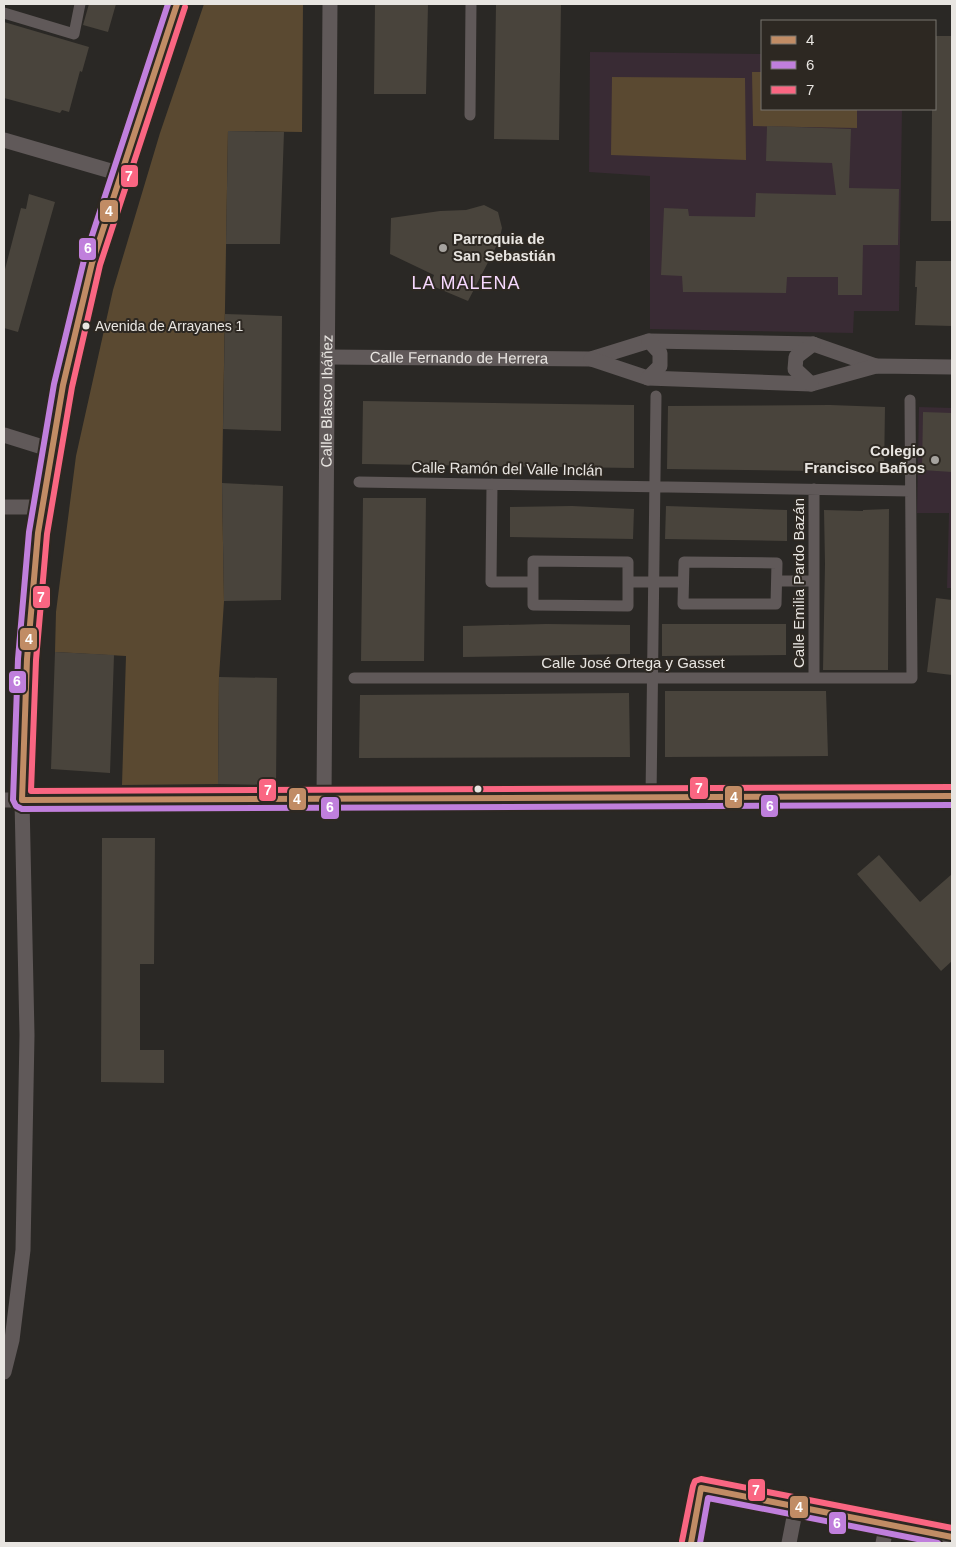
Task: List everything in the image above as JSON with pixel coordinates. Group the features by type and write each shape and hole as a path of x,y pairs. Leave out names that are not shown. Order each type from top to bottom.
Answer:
{"street":[{"path":"4,13 74,34 80,4"},
{"path":"4,1372 12,1340 23,1250 27,1035 13,800 38,533 64,386 92,263 177,4"},
{"name":"Calle Blasco Ibáñez","path":"324,799 330,4"},
{"path":"470,115 471,4"},
{"path":"4,140 121,174"},
{"path":"648,378 660,366 660,353 649,341"},
{"name":"Calle Fernando de Herrera","path":"328,357 591,359 649,341 813,344 876,366"},
{"path":"811,384 795,369 796,357 813,344"},
{"name":"Calle Fernando de Herrera","path":"591,359 648,378 811,384 876,366 952,367"},
{"path":"652,798 656,396"},
{"path":"910,400 910,491"},
{"path":"4,436 52,450"},
{"name":"Calle Ramón del Valle Inclán","path":"359,482 910,491"},
{"path":"492,484 491,582 533,582"},
{"name":"Calle Emilia Pardo Bazán","path":"814,489 814,678"},
{"name":"Calle José Ortega y Gasset","path":"354,678 912,678 910,491"},
{"path":"4,507 43,507"},
{"path":"533,561 628,562 628,606 533,605 533,582 533,561"},
{"path":"684,562 777,563 776,604 683,604 683,582 684,562"},
{"path":"777,581 814,581"},
{"path":"628,582 683,582"},
{"path":"13,800 952,796"},
{"path":"692,1543 702,1488 952,1537"},
{"path":"789,1543 796,1507"},
{"path":"883,1543 887,1524"}],"shaded area":[{"path":"204,4 303,4 302,132 228,131 222,483 224,601 219,677 218,784 122,785 126,656 55,652 56,612 76,456 113,290 160,133"},
{"path":"590,52 761,54 761,110 902,110 899,311 854,311 853,333 650,329 650,176 589,172"},
{"path":"752,72 761,72 761,110 857,110 857,128 753,126"},
{"path":"612,77 745,78 746,160 611,155"},
{"name":"Colegio Francisco Baños","path":"919,407 952,408 952,588 947,588 949,513 917,513"}],"building":[{"path":"89,4 116,4 108,32 83,25"},
{"path":"375,4 428,4 426,94 374,94"},
{"path":"496,4 561,4 559,140 494,139"},
{"path":"4,22 89,47 82,72 80,71 69,112 62,110 60,113 4,98"},
{"path":"936,36 952,36 952,221 931,221 932,110 936,110"},
{"path":"767,126 851,129 849,188 899,189 898,245 863,245 862,295 838,295 838,277 787,277 786,293 683,292 682,276 661,275 664,208 688,209 689,216 755,217 756,193 836,195 832,163 766,161"},
{"path":"228,131 284,132 280,244 226,244"},
{"path":"29,194 55,202 18,332 4,328 4,273 21,208 26,209"},
{"name":"Parroquia de San Sebastián","path":"484,205 498,212 502,228 499,241 468,301 430,285 434,275 390,254 391,218 440,211 466,210"},
{"path":"916,261 952,261 952,326 915,325"},
{"path":"225,314 282,316 281,431 223,429"},
{"path":"363,401 634,405 634,468 362,464"},
{"path":"830,405 885,407 884,472 667,469 668,406"},
{"path":"923,412 952,413 952,472 922,470"},
{"path":"222,483 283,486 281,600 224,601"},
{"path":"363,498 426,498 424,661 361,661"},
{"path":"572,506 634,509 633,539 510,537 510,507"},
{"path":"666,506 787,510 787,541 665,539"},
{"path":"889,509 888,670 823,670 824,510 863,511"},
{"path":"936,598 952,600 952,675 927,672"},
{"path":"546,624 630,625 630,654 463,657 463,626"},
{"path":"662,624 786,624 786,655 662,656"},
{"path":"55,652 114,655 110,773 51,769"},
{"path":"219,677 277,678 276,785 218,784"},
{"path":"665,691 826,691 828,756 665,757"},
{"path":"629,693 630,757 359,758 360,695"},
{"path":"102,838 155,838 154,964 140,964 140,1050 164,1050 164,1083 101,1082"},
{"path":"879,855 920,902 952,874 952,961 941,971 857,874"}],"transit line":[{"name":"6","path":"168,4 84,260 54,384 29,532 18,659 13,800 16,806 22,809 952,805"},
{"name":"4","path":"177,4 92,263 63,385 38,533 27,659 22,800 952,796"},
{"name":"7","path":"185,7 100,265 72,387 47,534 36,660 31,791 952,787"},
{"name":"7","path":"682,1541 693,1486 695,1481 701,1479 952,1528"},
{"name":"4","path":"691,1543 701,1488 952,1537"},
{"name":"6","path":"700,1543 708,1498 938,1543"}],"place":[{"name":"Parroquia de San Sebastián","path":"443,248"},
{"name":"Avenida de Arrayanes 1","path":"86,326"},
{"name":"Colegio Francisco Baños","path":"935,460"}],"district":[{"name":"LA MALENA","path":"466,283"}]}
